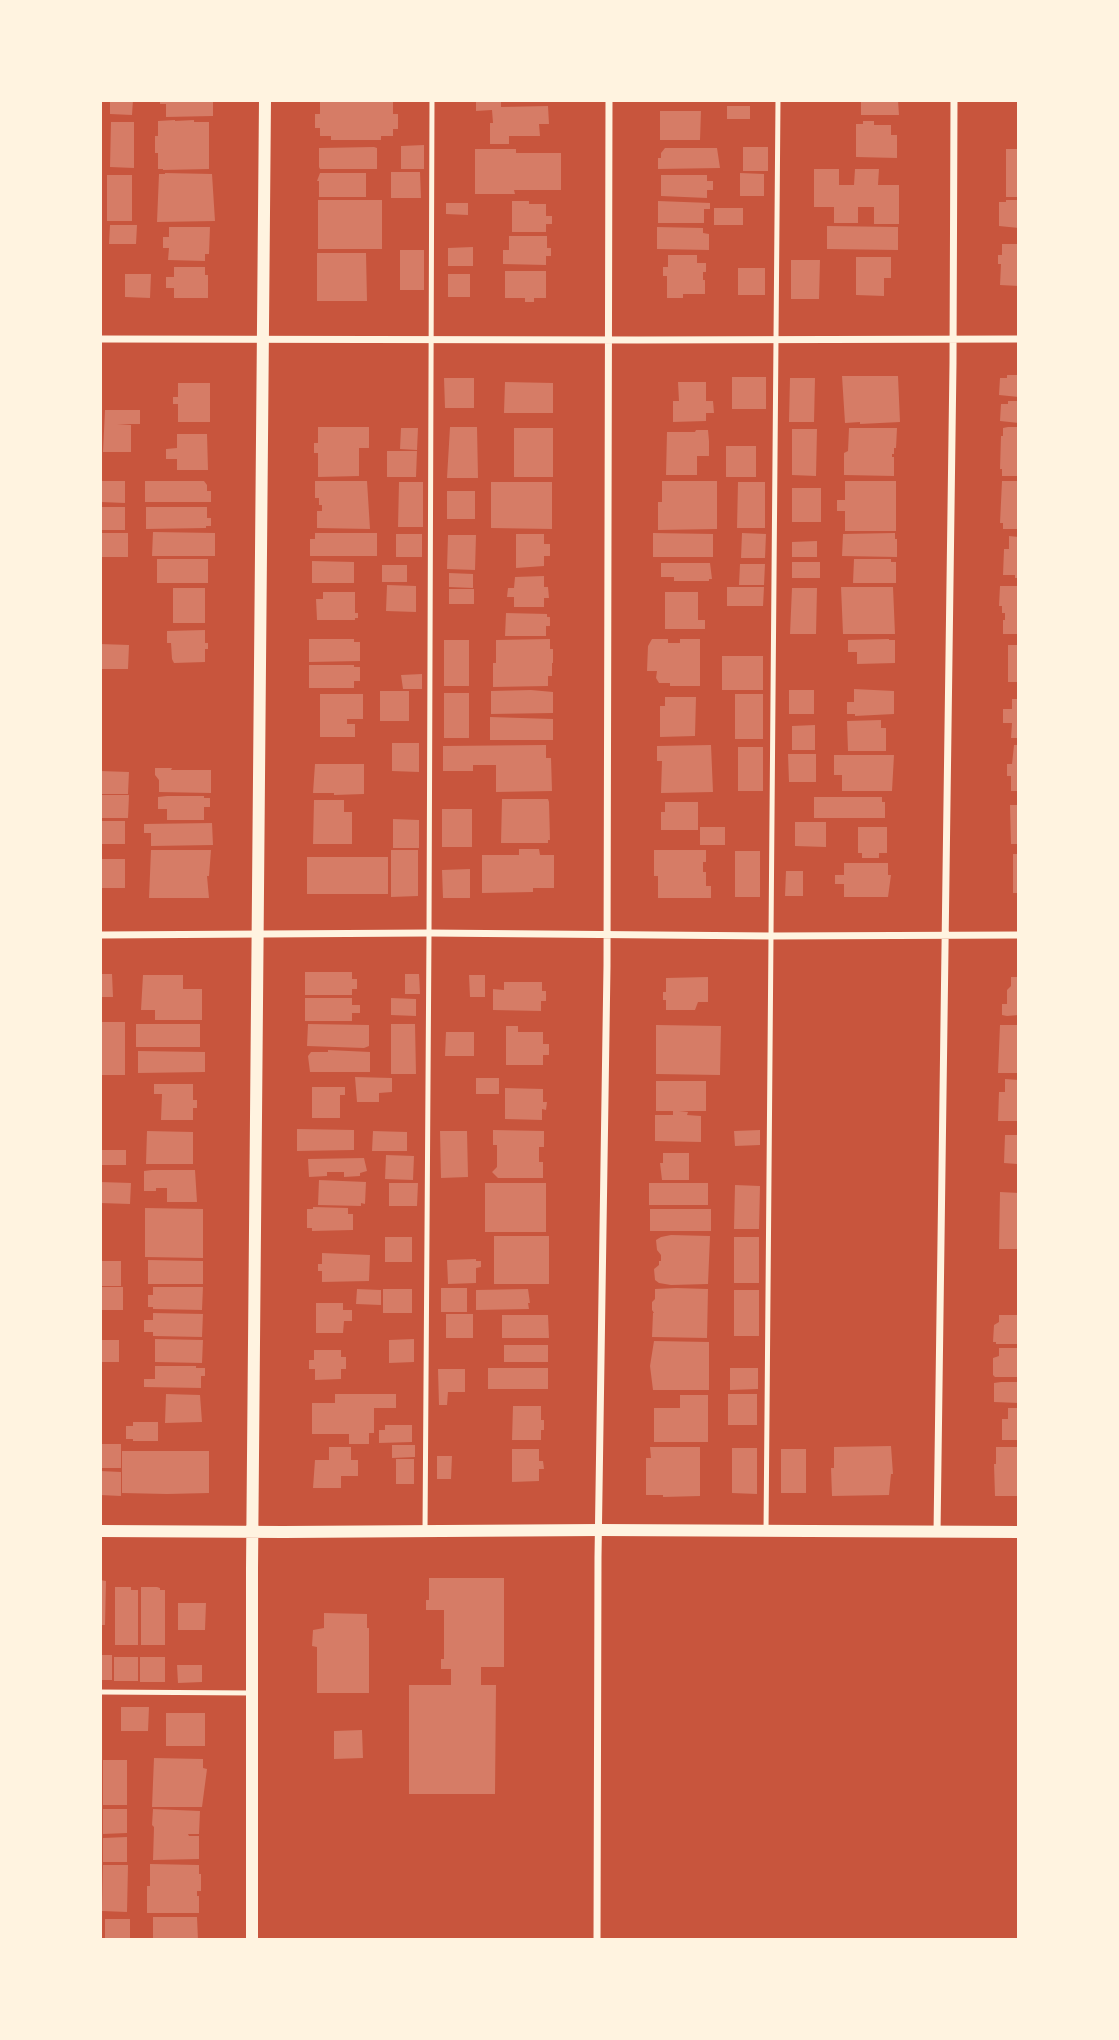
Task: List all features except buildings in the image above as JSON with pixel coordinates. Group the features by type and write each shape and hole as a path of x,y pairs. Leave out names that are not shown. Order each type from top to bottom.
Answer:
{"street":[{"path":"252,1940 265,100"},
{"path":"597,1940 607,934 609,100"},
{"path":"937,1532 954,100"},
{"path":"100,339 1019,339"},
{"path":"100,935 429,933 1019,936"},
{"path":"100,1531 1019,1532"}],"lane":[{"path":"425,1532 432,100"},
{"path":"766,1532 778,100"},
{"path":"100,1692 252,1693"}]}
